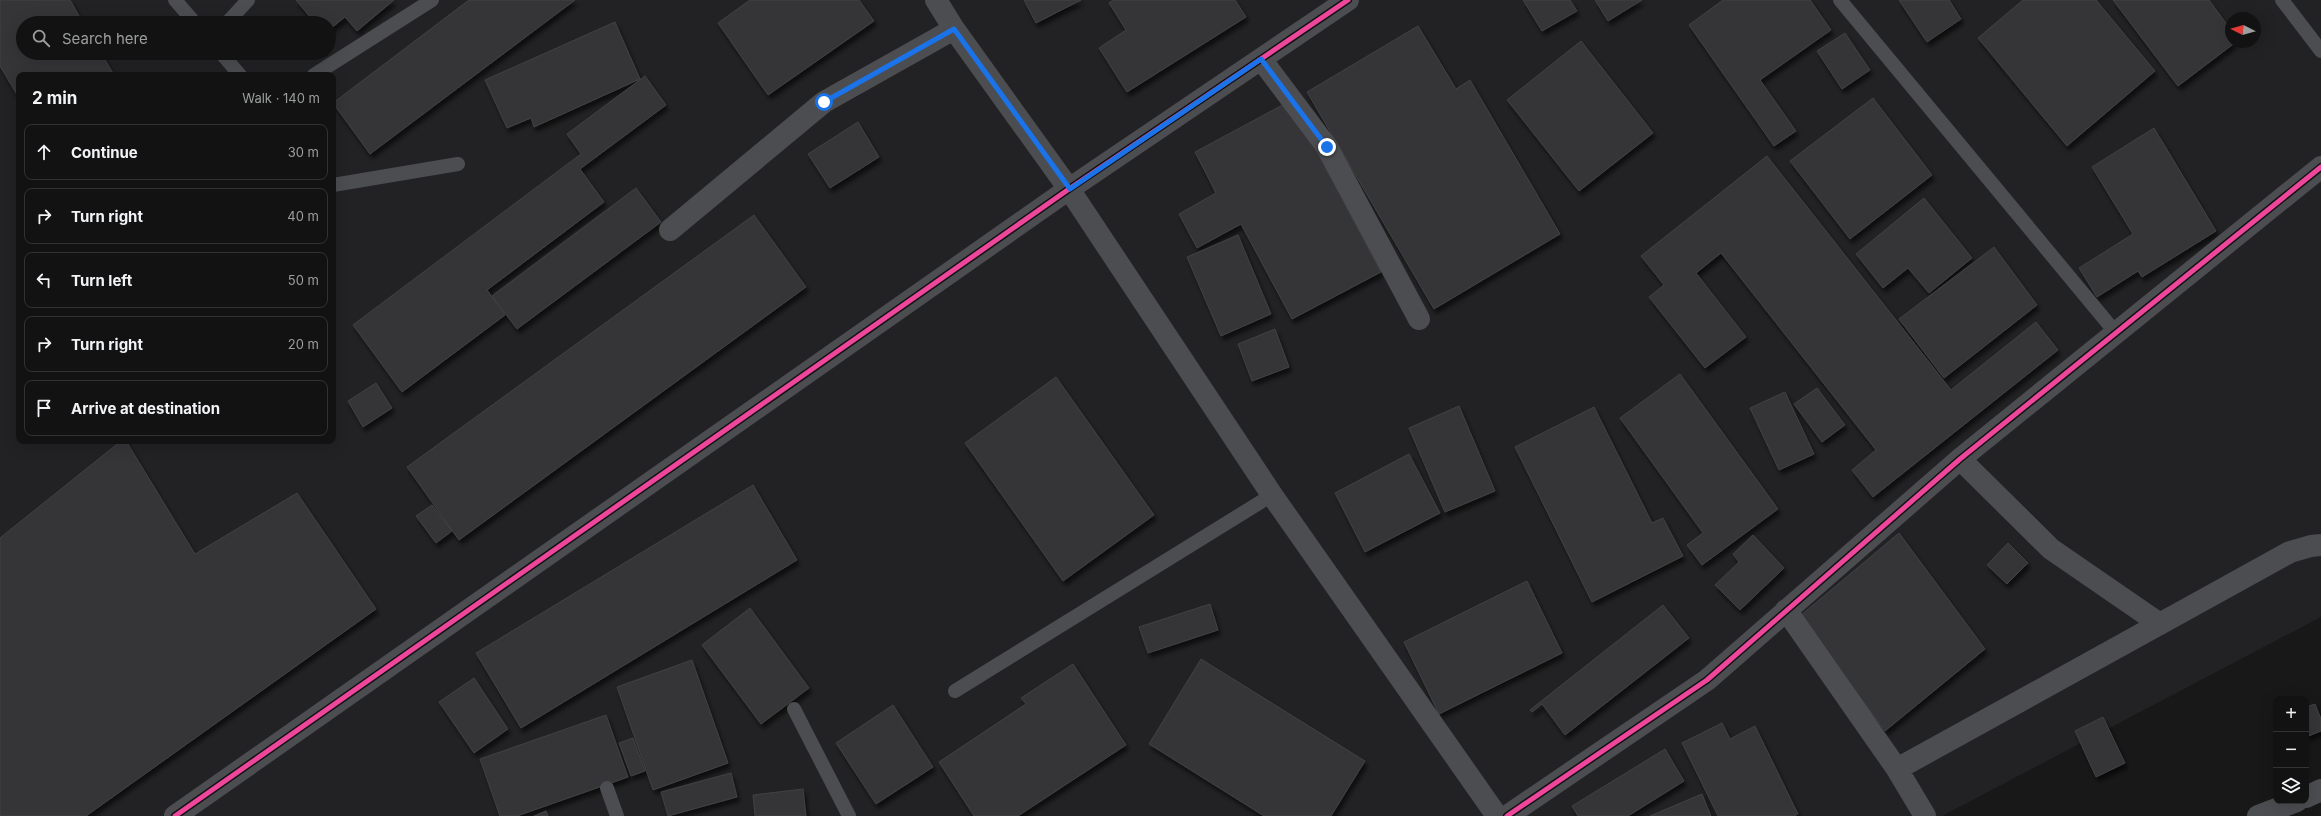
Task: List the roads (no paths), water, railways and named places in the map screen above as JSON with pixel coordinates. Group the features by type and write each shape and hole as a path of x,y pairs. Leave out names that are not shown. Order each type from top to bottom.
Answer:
{"street":[{"path":"936,0 954,29 1070,189 1272,494 1497,816"},
{"path":"174,816 1070,189 1348,0"},
{"path":"670,230 824,102 954,29"},
{"path":"1261,59 1327,147 1419,319"},
{"path":"1507,816 1707,680 1960,459 2321,167"},
{"path":"1960,459 2051,549 2160,624"},
{"path":"1897,769 2290,552 2311,546 2321,545"},
{"path":"1786,610 1897,769 1925,816"},
{"path":"2309,796 2321,790"},
{"path":"2258,816 2289,804"}],"lane":[{"path":"175,0 189,16"},
{"path":"233,16 248,0"},
{"path":"319,72 432,0"},
{"path":"1840,0 2116,333"},
{"path":"2282,0 2321,51"},
{"path":"227,60 237,72"},
{"path":"336,184 458,164"},
{"path":"955,691 1272,494"},
{"path":"794,709 849,816"},
{"path":"607,788 617,816"}]}
